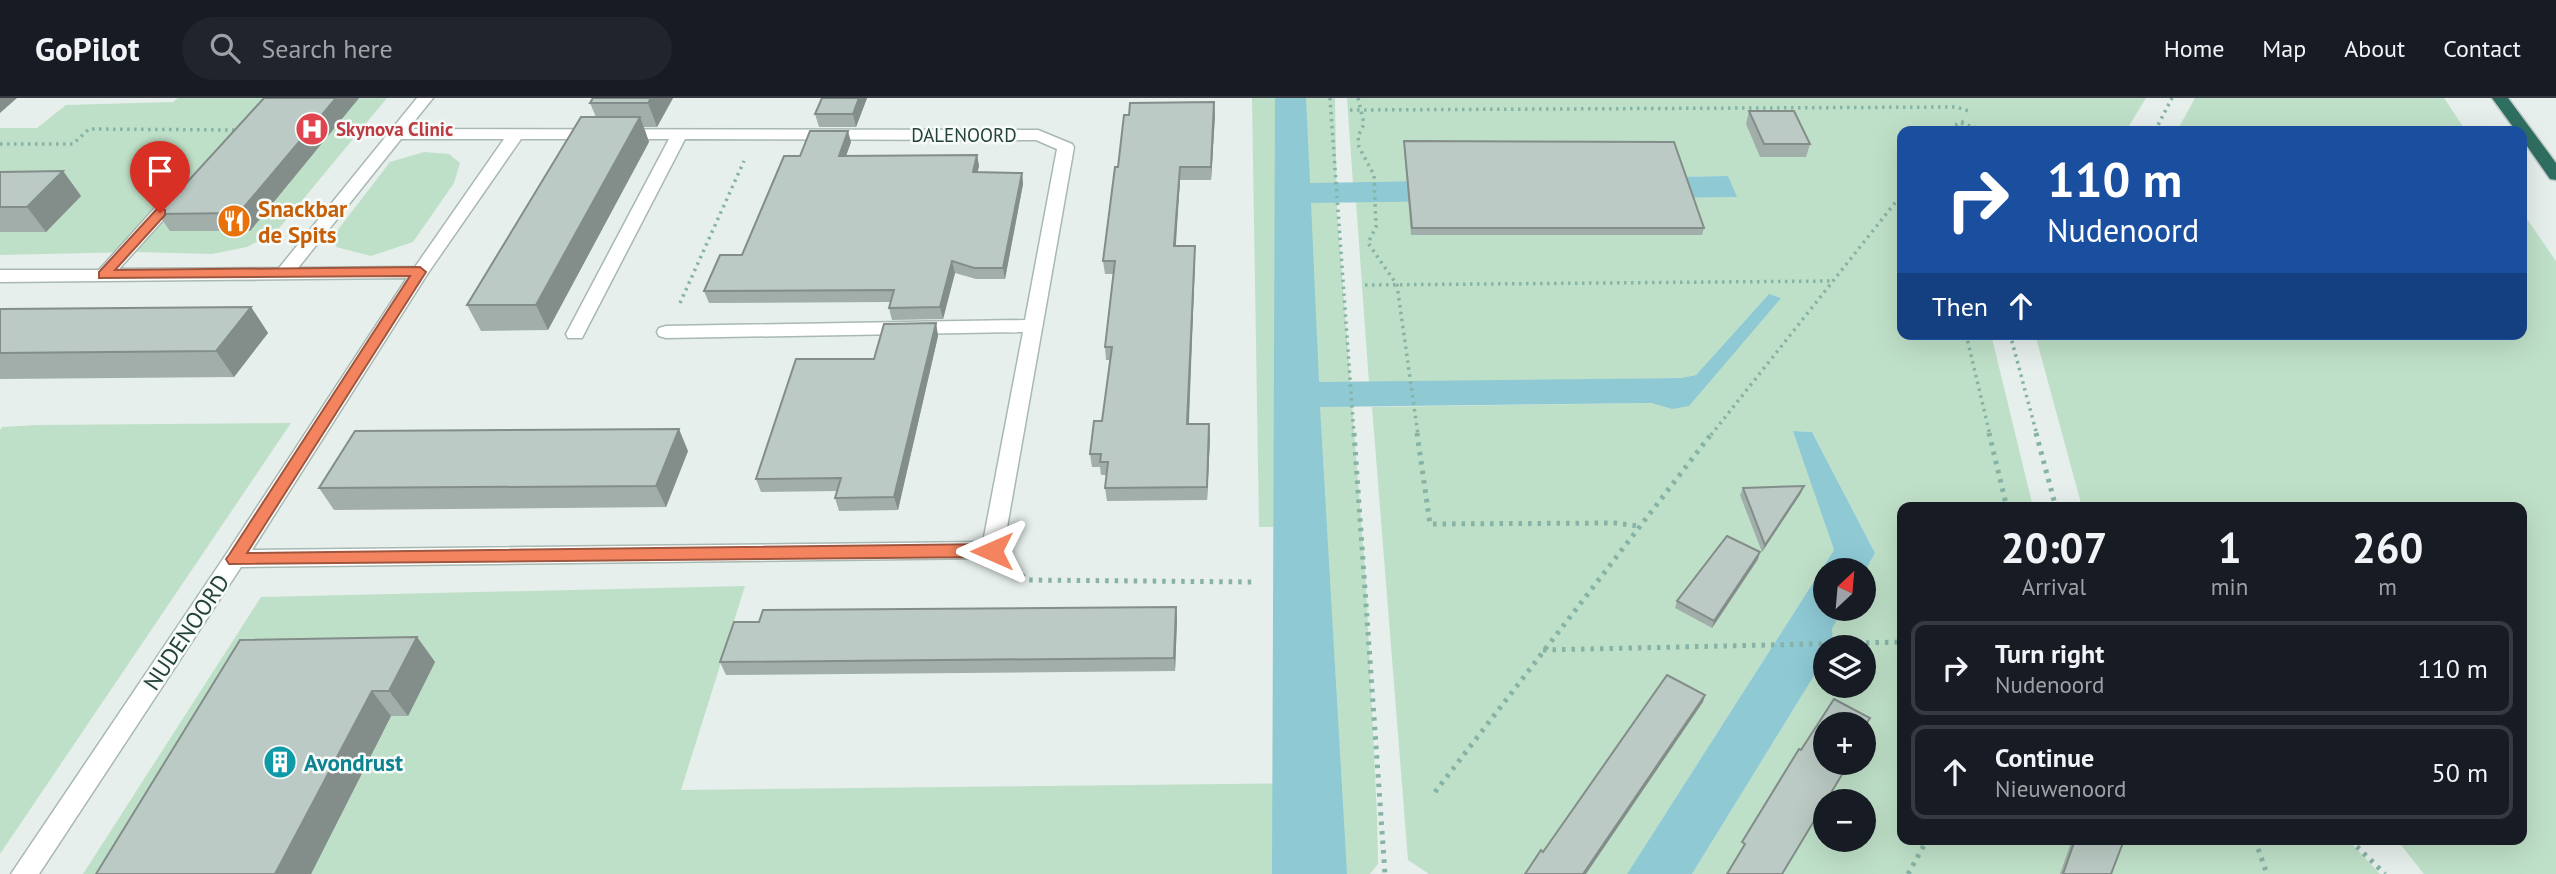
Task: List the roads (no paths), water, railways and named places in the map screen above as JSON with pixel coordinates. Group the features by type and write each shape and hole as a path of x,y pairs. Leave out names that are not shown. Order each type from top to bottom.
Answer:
{"highway":[{"path":"2500,98 2520,126"},
{"path":"2527,135 2556,175"}],"street":[{"path":"284,273 425,98"},
{"name":"DALENOORD","path":"234,559 992,551 1066,147 1038,135 398,134"},
{"name":"NUDENOORD","path":"24,874 234,559 420,272 516,135"},
{"path":"575,334 679,135"},
{"path":"104,275 189,181"},
{"path":"0,276 420,272"},
{"path":"666,332 1034,327"}],"water":[{"path":"1275,98 1306,98 1310,183 1728,176 1737,197 1311,203 1319,382 1681,378 1696,375 1769,294 1781,298 1689,406 1672,409 1651,403 1320,407 1347,874 1272,874"},
{"path":"1793,431 1812,432 1875,553 1872,558 1829,558 1834,550"},
{"path":"1813,583 1813,621 1836,621 1832,635 1813,635 1813,677 1692,874 1627,874"}],"place":[{"name":"Skynova Clinic","path":"312,129"},
{"name":"Snackbar de Spits","path":"234,221"},
{"name":"Avondrust","path":"280,762"}]}
